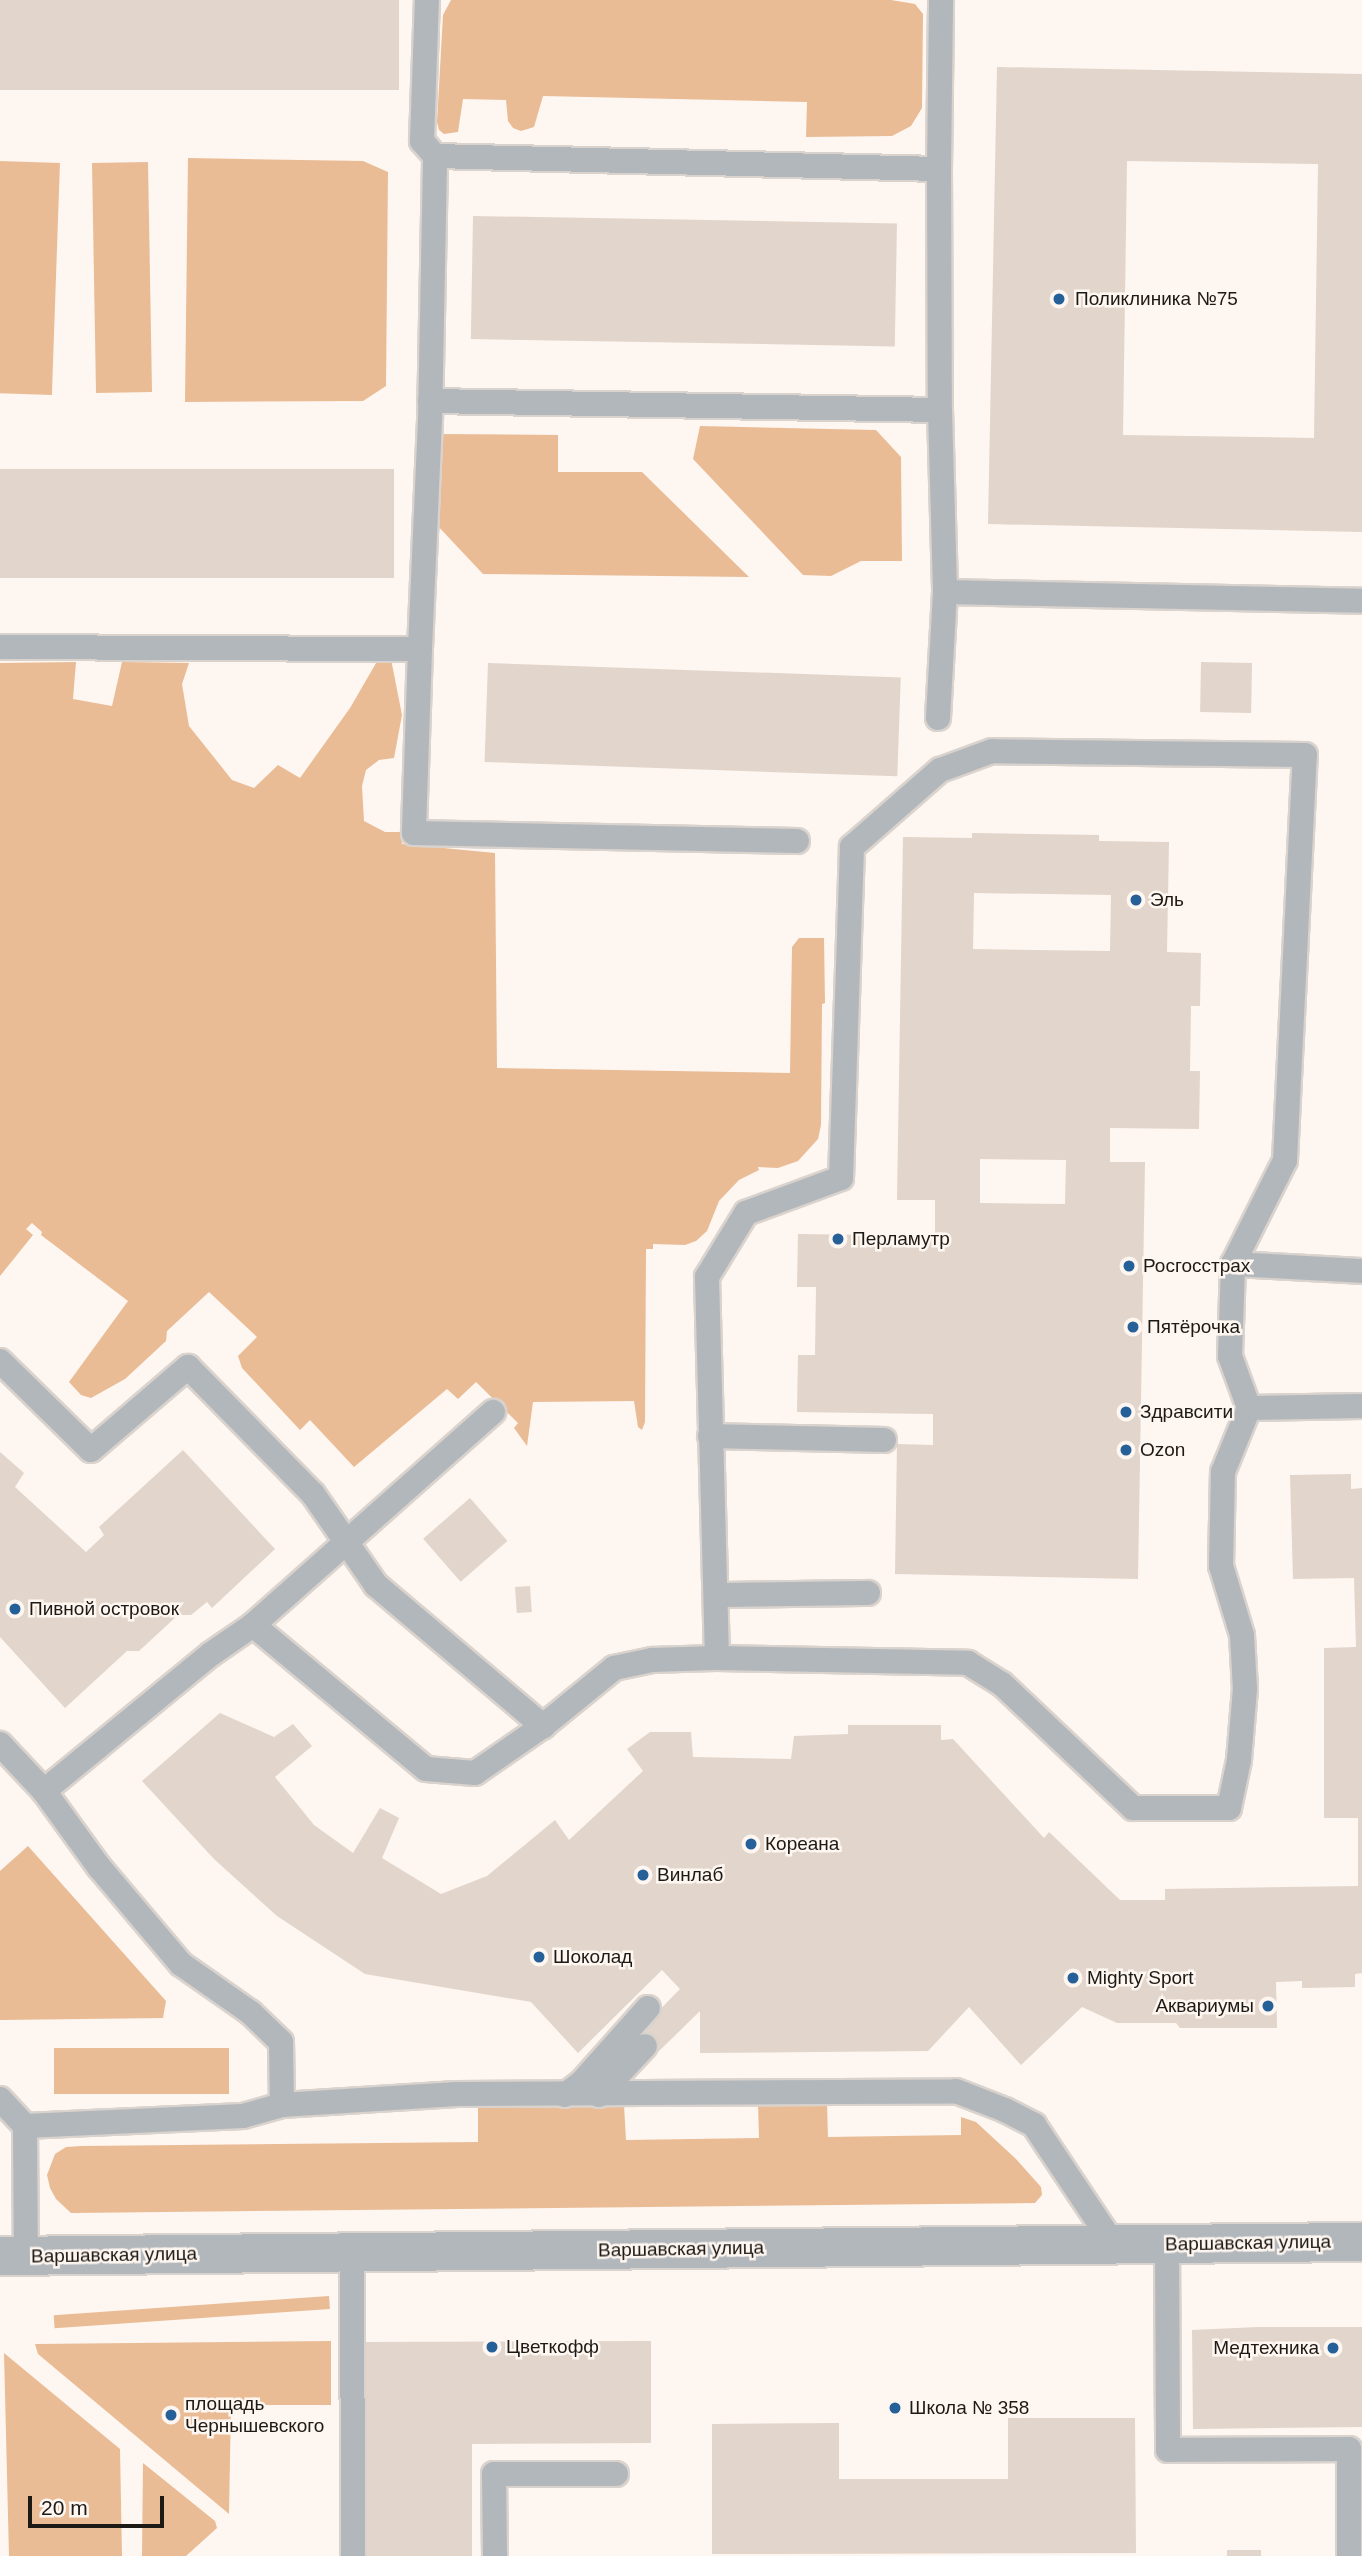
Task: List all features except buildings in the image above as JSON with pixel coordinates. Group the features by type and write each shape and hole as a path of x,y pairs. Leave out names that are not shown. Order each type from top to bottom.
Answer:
{"street":[{"name":"Варшавская улица","path":"13,2256 1362,2242"}],"lane":[{"path":"427,0 422,141 435,156 430,401 414,833 797,841"},
{"path":"938,718 945,592 940,410 941,0"},
{"path":"435,156 939,169"},
{"path":"430,401 940,410"},
{"path":"945,592 1362,601"},
{"path":"0,647 420,649"},
{"path":"253,1625 426,1769 475,1773 542,1726 614,1668 652,1660 717,1658 968,1663 1002,1685 1133,1808 1229,1808 1239,1760 1245,1689 1241,1635 1222,1566 1223,1472 1249,1408 1230,1356 1233,1264 1285,1160 1305,755 992,751 940,770 852,847 841,1178 746,1213 707,1277 710,1436 718,1595 717,1658"},
{"path":"1233,1264 1362,1270"},
{"path":"0,1361 91,1450 188,1367 313,1494 376,1585 542,1726"},
{"path":"1249,1408 1362,1406"},
{"path":"44,1791 211,1654 253,1625 493,1412"},
{"path":"710,1436 884,1440"},
{"path":"718,1595 869,1593"},
{"path":"0,1744 44,1791 99,1867 181,1964 251,2013 281,2042 282,2105"},
{"path":"565,2095 582,2082 648,2008"},
{"path":"599,2095 645,2046"},
{"path":"0,2099 26,2126 243,2116 282,2105 457,2094 956,2091 1005,2110 1034,2125 1114,2245"},
{"path":"13,2256 26,2126"},
{"path":"1167,2244 1168,2449 1349,2449 1349,2556"},
{"path":"352,2252 354,2556"},
{"path":"495,2556 495,2474 616,2474"}],"shaded area":[{"path":"451,0 891,0 915,4 923,14 922,108 911,126 892,136 806,137 807,102 543,96 534,127 521,131 513,128 508,121 506,100 463,99 458,132 444,134 439,130 437,122 443,15"},
{"path":"188,158 363,161 388,172 386,386 363,401 185,402"},
{"path":"0,161 60,163 52,395 0,393"},
{"path":"148,162 152,392 96,393 92,163"},
{"path":"700,426 876,430 901,457 902,561 861,561 831,576 803,575 693,459"},
{"path":"440,434 558,435 558,472 642,472 749,577 483,574 435,523"},
{"path":"379,658 391,659 402,715 394,758 379,760 366,770 362,786 364,821 385,832 401,832 402,844 495,853 497,1068 790,1073 792,947 799,938 824,938 825,1003 822,1004 821,1125 818,1139 798,1161 778,1168 758,1167 759,1170 739,1180 719,1201 707,1231 696,1241 685,1245 653,1244 653,1249 646,1249 645,1422 642,1430 638,1427 634,1401 533,1402 527,1446 514,1428 518,1423 476,1382 458,1399 447,1389 354,1467 310,1420 300,1430 242,1368 238,1356 257,1337 209,1292 167,1331 166,1341 125,1379 91,1398 81,1395 69,1382 128,1301 41,1235 42,1232 32,1223 26,1229 33,1235 0,1276 0,663 76,662 73,699 112,706 122,662 189,663 182,684 189,726 232,780 254,788 278,765 300,778 350,708"},
{"path":"28,1846 166,2001 163,2018 0,2020 0,1871"},
{"path":"54,2048 229,2048 229,2094 54,2094"},
{"path":"827,2103 828,2137 961,2135 961,2117 976,2122 1015,2158 1041,2187 1042,2195 1035,2203 71,2213 56,2199 47,2175 55,2154 66,2147 478,2142 478,2106 624,2105 626,2140 759,2138 758,2104"},
{"path":"329,2296 330,2309 55,2328 54,2315"},
{"path":"331,2341 331,2405 231,2405 229,2514 38,2354 35,2344"},
{"path":"4,2353 120,2449 122,2556 9,2556"},
{"path":"143,2463 215,2521 217,2528 186,2556 142,2556"}],"place":[{"name":"Поликлиника №75","path":"1059,299"},
{"name":"Эль","path":"1136,900"},
{"name":"Перламутр","path":"838,1239"},
{"name":"Росгосстрах","path":"1129,1266"},
{"name":"Пятёрочка","path":"1133,1327"},
{"name":"Здравсити","path":"1126,1412"},
{"name":"Ozon","path":"1126,1450"},
{"name":"Пивной островок","path":"15,1609"},
{"name":"Кореана","path":"751,1844"},
{"name":"Винлаб","path":"643,1875"},
{"name":"Шоколад","path":"539,1957"},
{"name":"Mighty Sport","path":"1073,1978"},
{"name":"Аквариумы","path":"1268,2006"},
{"name":"Цветкофф","path":"492,2347"},
{"name":"Медтехника","path":"1333,2348"},
{"name":"Школа № 358","path":"895,2408"},
{"name":"площадь Чернышевского","path":"171,2415"}]}
